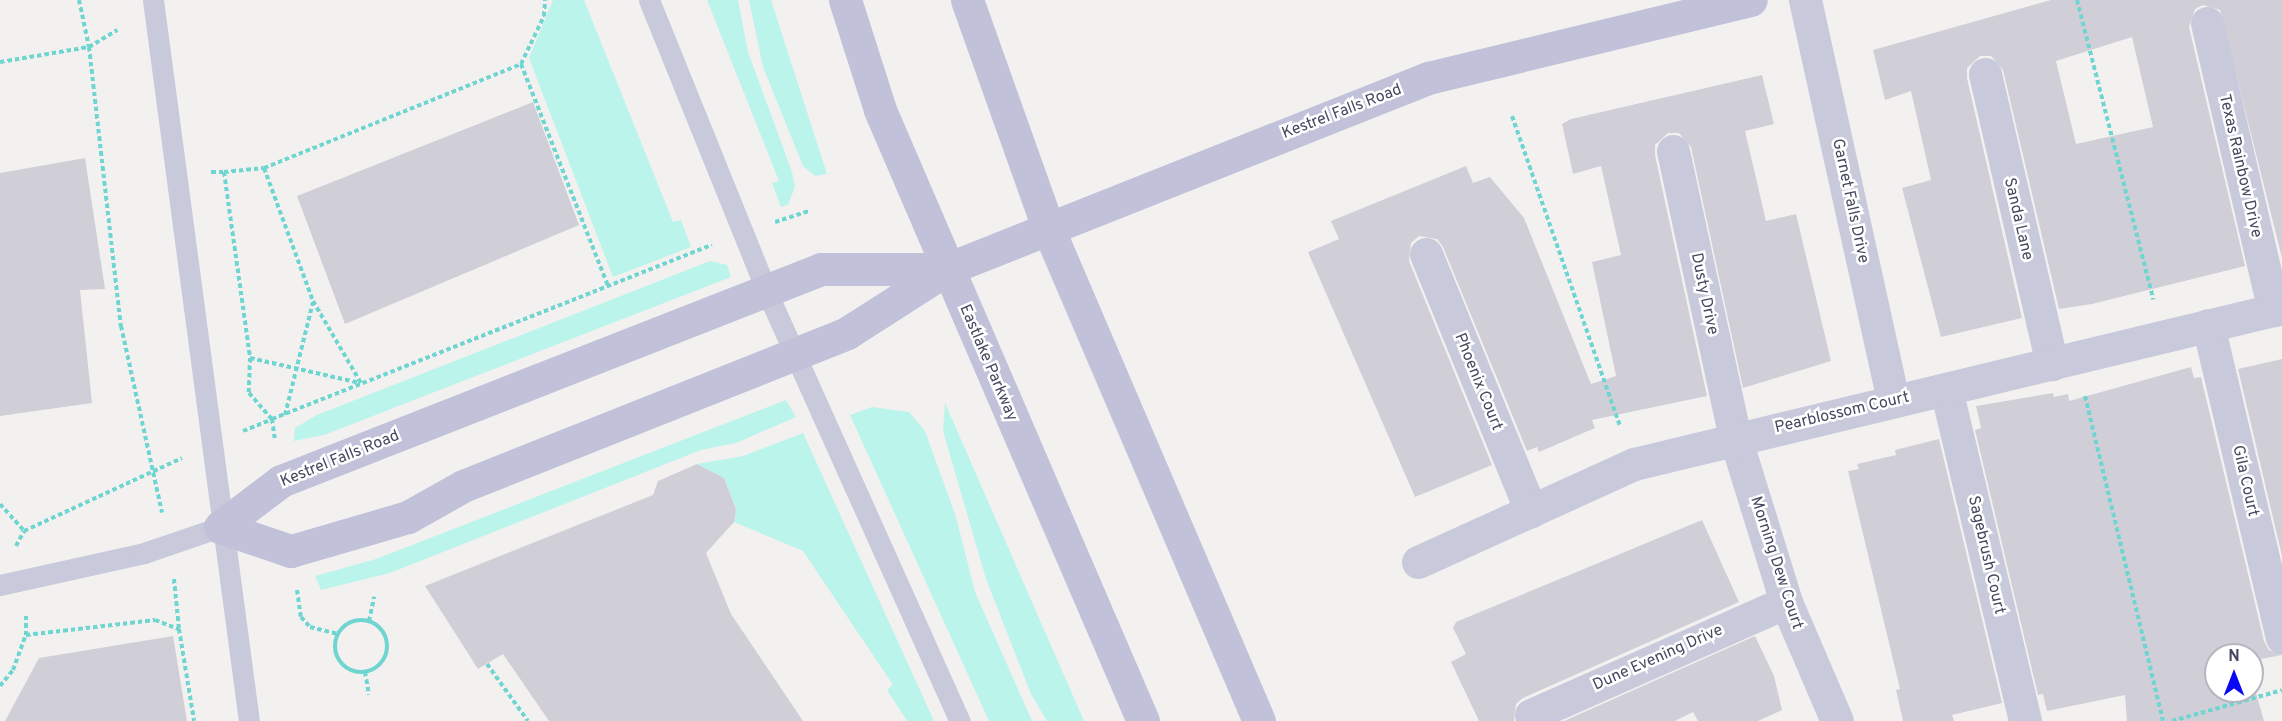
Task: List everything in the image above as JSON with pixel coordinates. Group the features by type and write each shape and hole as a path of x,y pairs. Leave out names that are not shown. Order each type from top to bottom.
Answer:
{"street":[{"name":"Eastlake Parkway","path":"845,0 880,110 1143,721"},
{"path":"968,0 1048,228 1259,721"},
{"name":"Kestrel Falls Road","path":"220,527 291,551 408,517 463,486 848,333 947,269 1428,78 1751,0"},
{"name":"Garnet Falls Drive","path":"1805,0 1893,401"},
{"name":"Texas Rainbow Drive","path":"2207,23 2278,309"},
{"name":"Sanda Lane","path":"1985,74 2052,364"},
{"name":"Dusty Drive","path":"1673,151 1735,437"},
{"name":"Phoenix Court","path":"1426,254 1531,511"},
{"name":"Kestrel Falls Road","path":"220,527 281,481 821,269 947,269"},
{"name":"Pearblossom Court","path":"1418,562 1634,464 1735,437 2278,309"},
{"name":"Gila Court","path":"2208,325 2282,637"},
{"name":"Sagebrush Court","path":"1946,389 2025,721"},
{"name":"Morning Dew Court","path":"1735,437 1786,602 1837,721"},
{"name":"Dune Evening Drive","path":"1531,714 1786,602"}],"lane":[{"path":"153,0 220,527 249,721"},
{"path":"649,0 766,290 960,721"},
{"path":"0,585 144,553 220,527"}],"path":[{"path":"79,0 88,47 121,326 150,474"},
{"path":"207,172 264,168 521,64 544,16 545,0"},
{"path":"2077,0 2162,336"},
{"path":"0,62 88,47 117,30"},
{"path":"521,64 608,286"},
{"path":"1512,116 1634,464"},
{"path":"264,168 313,301 361,383"},
{"path":"224,172 250,358 249,393 257,408 272,420 718,242"},
{"path":"765,225 809,211"},
{"path":"285,415 313,301"},
{"path":"250,358 361,383"},
{"path":"2084,392 2163,721"},
{"path":"14,550 24,531 210,444"},
{"path":"0,504 24,531"},
{"path":"369,621 374,597"},
{"path":"0,686 13,670 26,635 26,614"},
{"path":"302,617 310,627 338,634"},
{"path":"26,635 155,620 179,629 194,721"},
{"path":"369,621 383,631 387,649 380,665 365,672 349,670 338,658 338,634 351,622 369,621"},
{"path":"487,664 528,721"},
{"path":"365,672 369,695"},
{"path":"2172,721 2282,690"}],"green space":[{"path":"553,0 584,0 673,222 681,220 691,247 613,277 529,58"},
{"path":"707,0 738,0 748,52 792,172 795,187 788,205 781,207 772,183 779,181"},
{"path":"749,0 771,0 827,174 815,176 803,166 763,67"},
{"path":"710,261 727,265 731,277 324,435 294,441 295,428 317,415"},
{"path":"786,400 796,417 736,443 701,450 390,573 321,590 315,576 376,559"},
{"path":"945,403 1084,721 1047,721 1031,694 986,579 943,431"},
{"path":"872,407 909,412 925,431 956,517 975,592 1032,721 989,721 850,415"},
{"path":"803,433 934,721 907,721 887,690 893,685 803,551 734,522 736,508 724,478 697,464 743,456"}],"building":[{"path":"2051,0 2282,0 2282,258 2220,10 2203,5 2195,9 2189,27 2245,266 2092,304 2059,309 2003,70 1991,56 1980,56 1967,68 1967,78 2022,318 1941,337 1902,188 1931,180 1911,91 1885,100 1873,50","holes":["2132,37 2153,127 2076,144 2056,61"]},
{"path":"1762,75 1774,124 1745,131 1766,221 1796,214 1831,361 1743,388 1691,147 1679,133 1668,133 1655,145 1655,155 1707,396 1592,420 1595,428 1539,452 1537,447 1527,451 1443,247 1437,239 1419,236 1411,243 1409,261 1492,465 1415,497 1308,252 1339,239 1331,221 1466,166 1473,183 1490,177 1524,218 1591,384 1616,376 1592,262 1621,255 1601,166 1573,174 1562,124 1571,119"},
{"path":"533,102 579,225 345,324 297,196"},
{"path":"85,158 105,289 80,290 92,403 0,416 0,173"},
{"path":"2282,359 2282,556 2238,369"},
{"path":"2191,367 2194,378 2201,377 2264,641 2269,650 2282,655 2264,658 2264,643 2204,643 2204,703 2259,703 2264,721 2127,721 2125,695 2047,711 2043,694 2038,695 1975,430 1981,428 1976,406 2053,393 2054,397 2068,394 2069,401"},
{"path":"1939,439 2002,703 1952,715 1954,721 1903,721 1896,690 1900,689 1848,471 1859,469 1857,464 1896,455 1895,450"},
{"path":"697,464 724,478 736,509 734,522 706,553 731,614 803,721 549,721 503,654 478,669 425,586 653,495 658,481"},
{"path":"1702,520 1739,602 1523,698 1516,704 1514,721 1479,721 1451,662 1466,654 1453,628 1456,622"},
{"path":"173,636 187,721 5,721 39,658"},
{"path":"1755,636 1774,676 1782,710 1758,721 1698,721 1693,712 1675,721 1564,721"}]}
